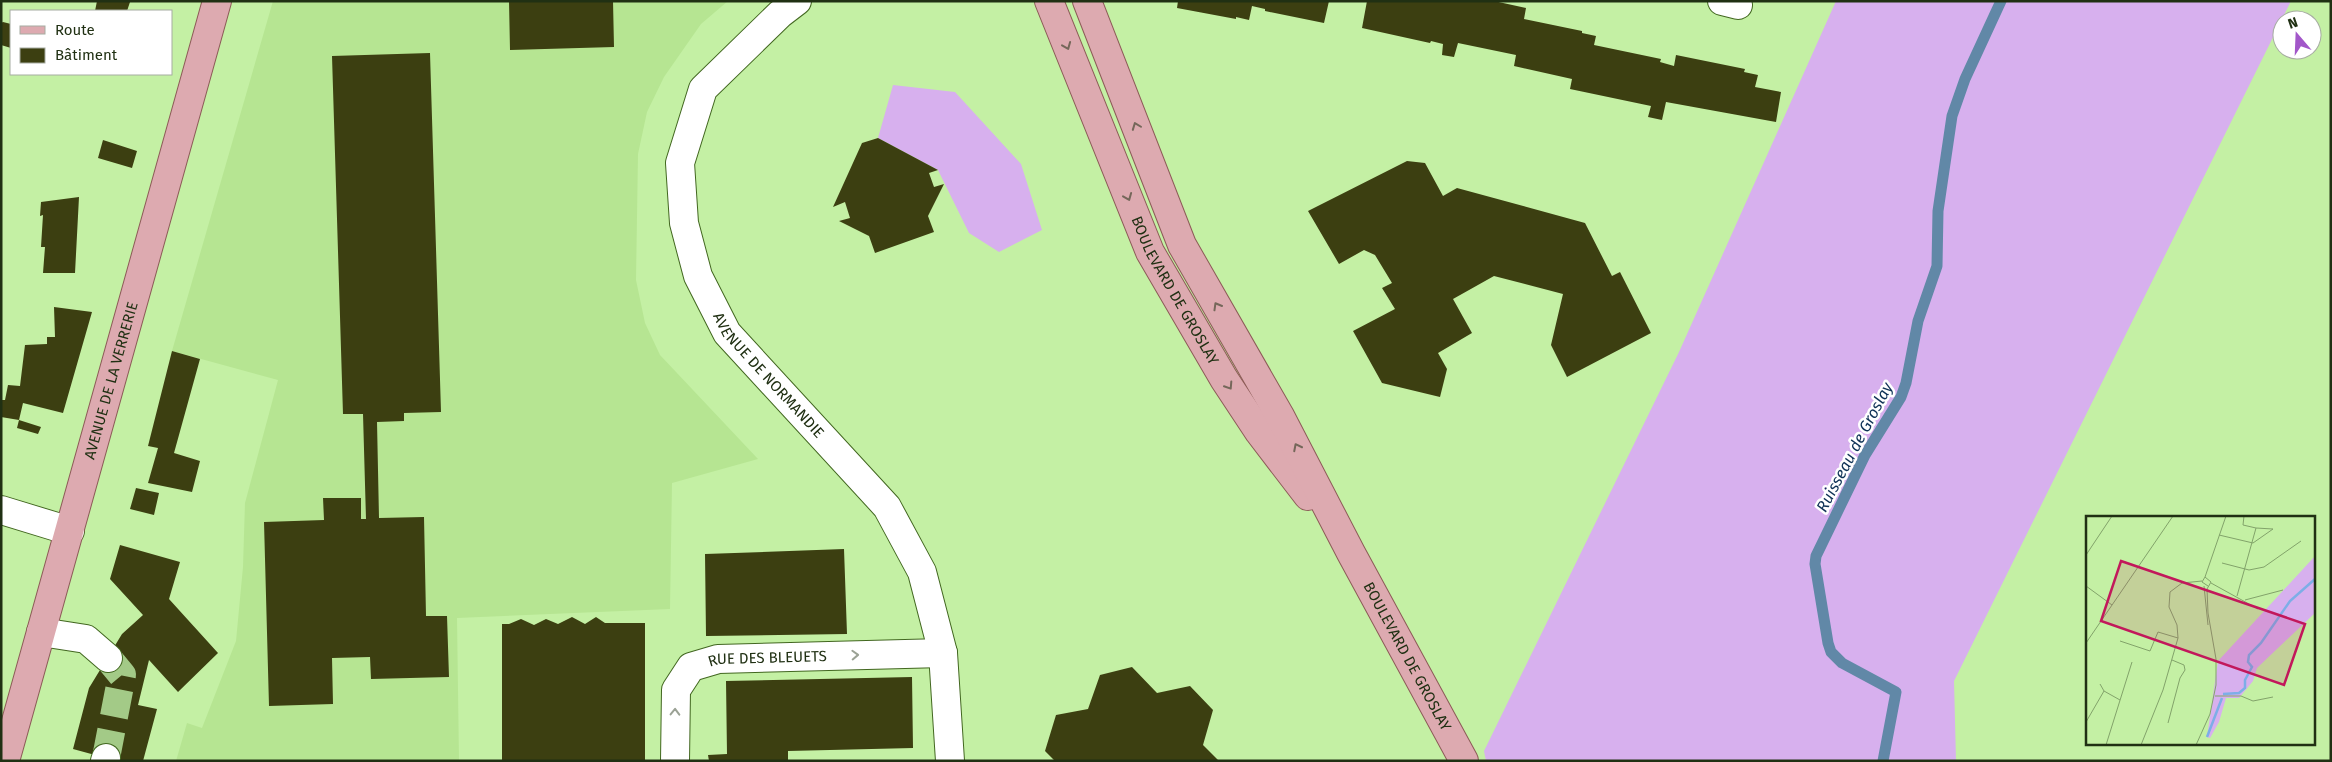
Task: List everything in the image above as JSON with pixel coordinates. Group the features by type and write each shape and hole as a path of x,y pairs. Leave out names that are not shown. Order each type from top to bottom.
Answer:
{"main road":[{"name":"AVENUE DE LA VERRERIE","path":"5,761 217,1"},
{"name":"BOULEVARD DE GROSLAY","path":"1048,1 1150,252 1190,324 1259,432 1351,553"},
{"name":"BOULEVARD DE GROSLAY","path":"1088,1 1182,245 1280,416 1351,553 1464,761"}],"street":[{"name":"AVENUE DE NORMANDIE","path":"797,1 780,14 703,89 680,163 684,223 698,276 727,333 887,507 922,572 943,653 950,761"},
{"path":"1,510 70,531"},
{"path":"41,632 86,639 108,658"},
{"name":"RUE DES BLEUETS","path":"674,761 676,690 691,667 718,659 943,653"}],"shaded area":[{"path":"273,1 728,1 701,24 664,77 647,112 638,154 636,280 645,323 660,355 758,459 672,483 670,609 457,618 459,761 176,761 187,723 202,728 236,641 243,567 245,503 278,380 172,351"},
{"path":"1836,1 2291,1 2287,10 2272,10 2272,39 1954,681 1956,761 1486,761 1484,751 1679,352"},
{"path":"893,85 955,92 1021,164 1042,230 999,252 969,233 938,170 878,138"}],"building":[{"path":"97,1 130,2 127,10 95,10"},
{"path":"509,1 613,1 614,47 510,50"},
{"path":"1178,1 1329,1 1324,23 1265,11 1265,9 1252,6 1249,20 1236,17 1236,19 1177,8"},
{"path":"1367,1 1494,1 1526,8 1524,19 1582,31 1582,33 1596,36 1594,45 1661,59 1660,62 1674,66 1676,55 1745,69 1744,72 1758,75 1755,87 1781,92 1776,122 1666,102 1662,120 1648,117 1651,106 1570,89 1572,79 1514,66 1516,55 1458,43 1454,57 1442,55 1443,44 1431,41 1430,43 1362,28"},
{"path":"1,23 10,24 10,48 1,45"},
{"path":"430,53 441,412 404,413 404,421 377,422 379,518 424,517 426,616 447,616 449,677 371,679 370,657 332,658 333,704 269,706 264,522 324,520 323,498 361,498 361,519 366,519 363,414 343,414 332,56"},
{"path":"878,138 938,170 929,173 934,187 944,184 928,216 934,232 875,253 869,236 839,221 850,218 845,202 833,207 862,143"},
{"path":"103,140 137,151 132,168 98,158"},
{"path":"1407,161 1425,163 1443,196 1457,188 1585,223 1612,276 1620,272 1651,333 1567,377 1551,345 1563,294 1494,276 1453,299 1472,333 1438,353 1447,369 1440,397 1382,383 1353,331 1395,309 1382,288 1392,283 1375,255 1364,250 1339,264 1308,211"},
{"path":"79,197 75,273 43,273 45,247 41,247 43,215 40,216 41,202"},
{"path":"54,307 92,312 63,413 23,403 19,420 1,417 1,400 5,400 8,385 20,386 25,345 47,344 47,337 55,337"},
{"path":"172,351 200,359 174,453 200,461 192,492 148,483 158,448 148,446"},
{"path":"19,420 41,427 38,434 17,428"},
{"path":"136,488 159,493 154,515 130,509"},
{"path":"120,545 180,562 169,599 218,653 178,692 149,660 138,705 157,709 143,761 117,761 73,749 89,688 122,634 143,615 110,579"},
{"path":"844,549 847,634 706,636 705,554"},
{"path":"572,617 585,624 596,617 605,623 645,623 645,761 502,761 502,624 509,624 521,619 534,625 546,619 558,624"},
{"path":"1132,667 1157,693 1190,686 1213,710 1203,745 1219,761 1055,761 1045,751 1056,715 1088,709 1100,675"},
{"path":"912,677 913,748 788,751 788,761 709,761 708,755 727,754 726,681"}],"waterway":[{"name":"Ruisseau de Groslay","path":"1883,761 1896,692 1842,663 1831,652 1815,564 1816,556 1865,455 1901,397 1906,383 1918,321 1937,266 1938,211 1952,116 1965,79 2001,1"}],"tunnel":[{"path":"106,758 122,675 108,658"}]}
